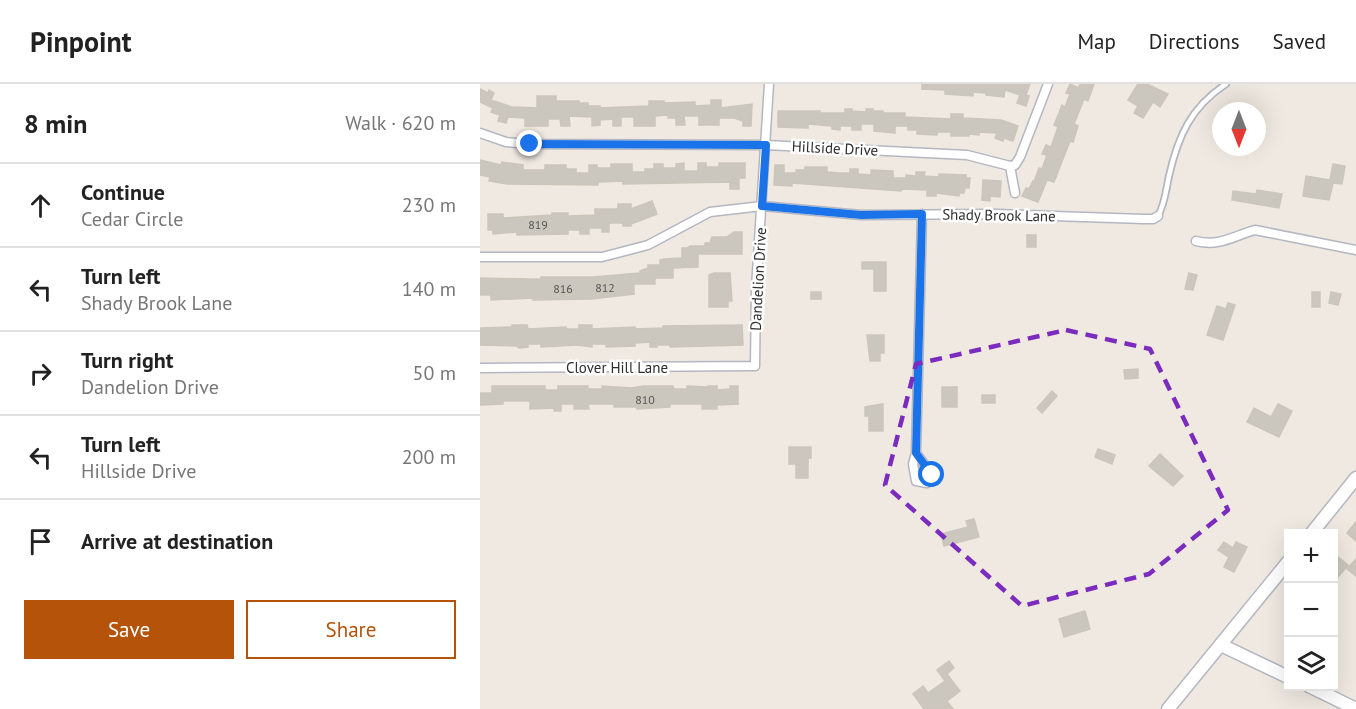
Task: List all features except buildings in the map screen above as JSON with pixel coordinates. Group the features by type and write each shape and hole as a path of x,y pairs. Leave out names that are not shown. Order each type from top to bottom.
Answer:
{"street":[{"name":"Dandelion Drive","path":"755,366 756,288 769,84"},
{"path":"1015,193 1010,166 1015,165 1020,157 1048,84"},
{"name":"Hillside Drive","path":"480,133 506,142 530,144 766,145 967,155 1010,166"},
{"name":"Shady Brook Lane","path":"480,257 602,257 648,245 710,212 762,206 861,215 996,214 1144,219 1158,216"},
{"path":"916,453 922,214"},
{"path":"1196,241 1208,244 1219,243 1255,230 1356,250"},
{"name":"Clover Hill Lane","path":"480,368 755,366"},
{"path":"1315,529 1356,478"},
{"path":"1167,709 1284,567"},
{"path":"1221,645 1284,675"},
{"path":"1318,691 1356,709"}],"lane":[{"name":"Shady Brook Lane","path":"1158,216 1163,206 1180,134 1206,100 1226,84"}],"highlighted area":[{"path":"1066,330 1150,349 1228,510 1149,574 1022,606 885,485 916,364"}],"route":[{"path":"530,144 766,145 762,206 861,215 922,214 916,453 932,475"}]}
